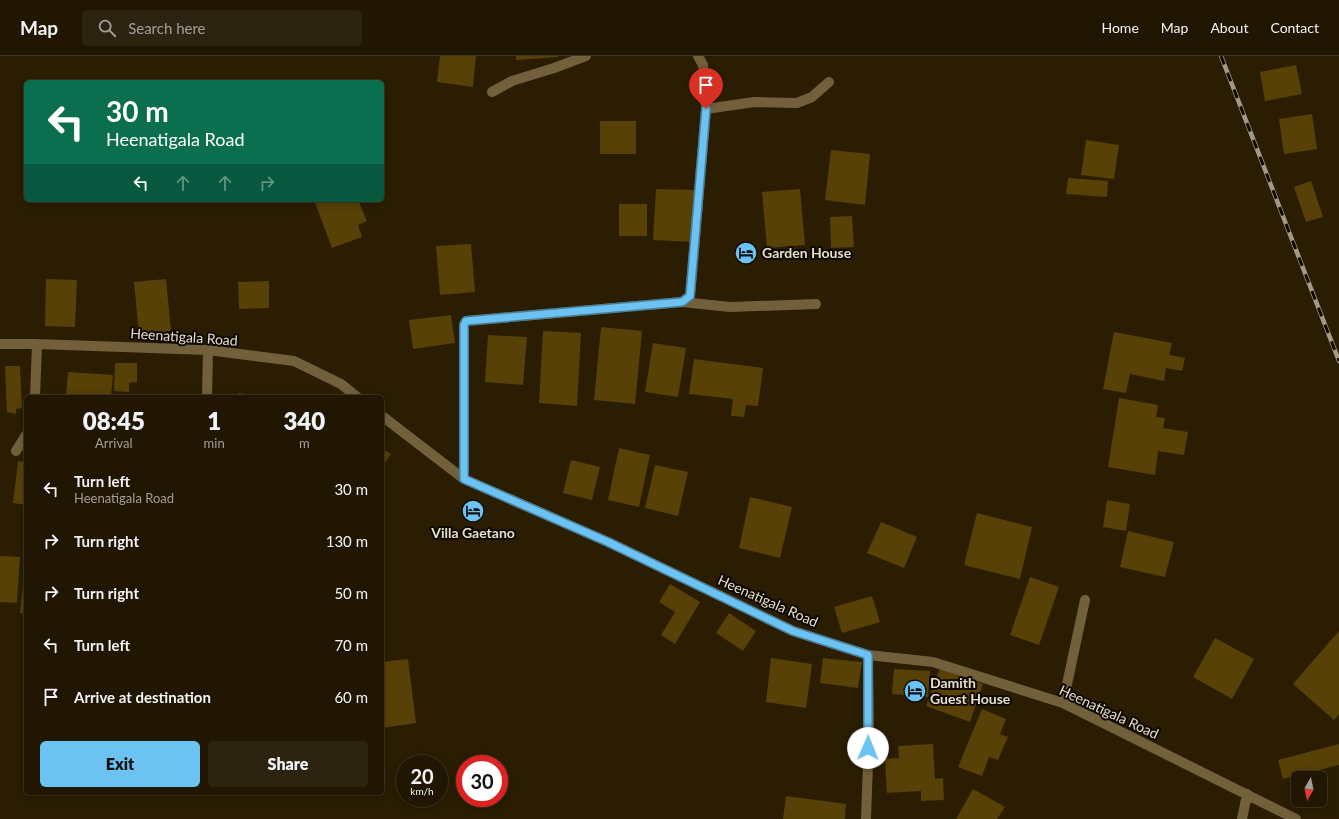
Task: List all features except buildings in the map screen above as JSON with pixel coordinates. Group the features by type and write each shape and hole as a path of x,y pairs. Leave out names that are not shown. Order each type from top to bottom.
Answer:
{"street":[{"path":"492,92 512,81 586,56"},
{"path":"682,302 690,296 706,109 703,65 698,56"},
{"path":"706,109 754,102 798,103 812,97 829,82"},
{"path":"464,479 464,325 466,321 682,302 730,307 816,304"},
{"name":"Heenatigala Road","path":"0,344 208,350 294,361 341,384 355,395"},
{"path":"35,395 37,344"},
{"path":"207,395 208,350"},
{"name":"Heenatigala Road","path":"384,418 464,479 608,542 793,631 868,655 933,662 1063,703 1296,819"},
{"path":"16,451 24,438"},
{"path":"1063,703 1085,600"},
{"path":"866,819 868,655"},
{"path":"1242,819 1247,794"}],"railway":[{"path":"1221,56 1339,361"}],"place":[{"name":"Garden House","path":"746,253"},
{"name":"Villa Gaetano","path":"473,511"},
{"name":"Damith Guest House","path":"915,691"}],"route":[{"path":"706,109 690,296 687,300 682,302 466,321 464,325 464,479 608,542 793,631 868,655 868,748"}]}
